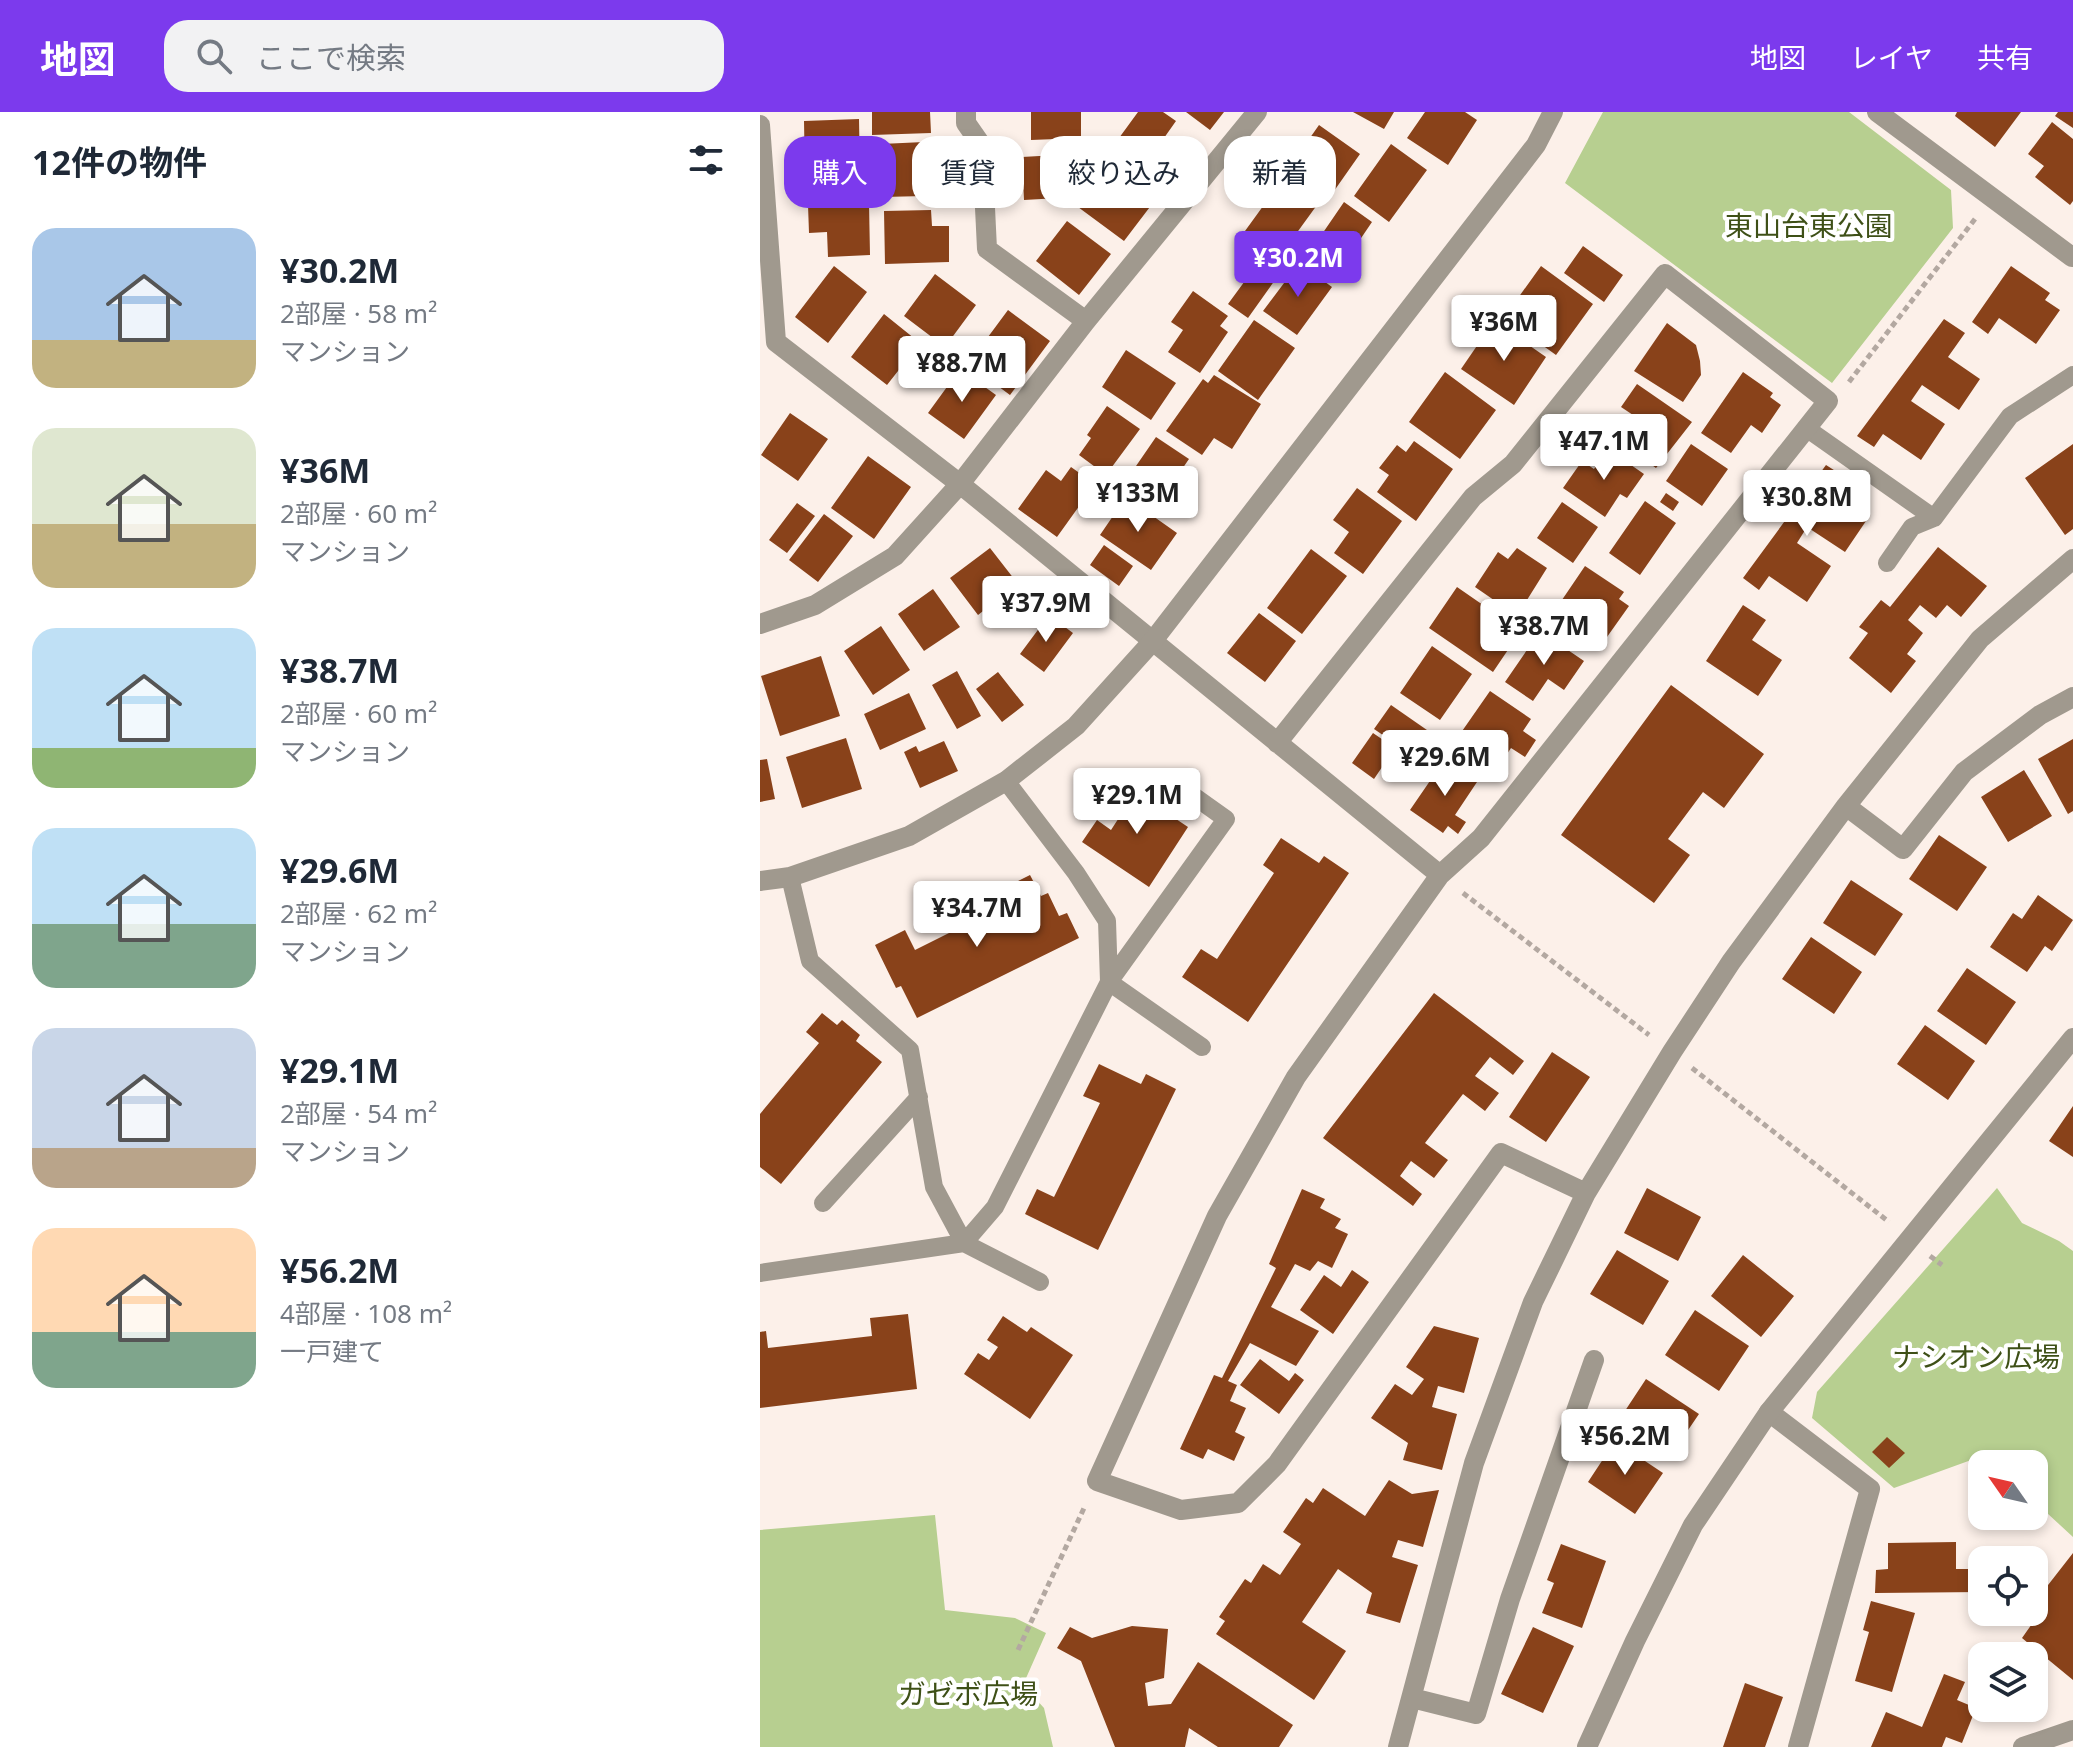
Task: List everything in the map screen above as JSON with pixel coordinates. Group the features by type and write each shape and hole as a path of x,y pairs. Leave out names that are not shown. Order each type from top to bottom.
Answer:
{"street":[{"path":"966,112 966,123 982,146 987,249 1086,321"},
{"path":"760,624 815,605 895,556 960,484 1086,321 1257,112"},
{"path":"760,881 790,877 909,836 1006,781 1076,726 1152,642 1536,145 1553,112"},
{"path":"1877,112 2073,257"},
{"path":"760,125 776,342 960,484 1440,875"},
{"path":"1277,743 1473,497 1513,464 1665,274 1828,401 1481,838 1440,875 1296,1077 1217,1216 1097,1481 1181,1510 1238,1503 1277,1464 1501,1153 1586,1193"},
{"path":"1398,1747 1474,1463 1533,1302 1586,1193 1731,962 1846,806 1980,639 2073,559"},
{"path":"1846,806 1903,849 1964,772 2040,715 2073,697"},
{"path":"1587,1747 1693,1525 1769,1412 2073,1038"},
{"path":"1412,1698 1476,1714 1510,1599 1594,1360"},
{"path":"1769,1412 1870,1489 1798,1747"},
{"path":"2023,1747 2073,1730"}],"lane":[{"path":"1887,563 1912,527 1934,518 2010,416 2073,375"},
{"path":"1806,428 1934,518"},
{"path":"760,1273 964,1243 995,1207 1109,982 1226,819 1167,777"},
{"path":"1006,781 1076,873 1107,921 1109,982"},
{"path":"790,877 810,961 910,1050 934,1187 964,1243 1040,1282"},
{"path":"1109,982 1202,1047"},
{"path":"823,1203 919,1097"}],"path":[{"path":"1828,401 1845,386 1990,198"},
{"path":"1440,875 1503,925"},
{"path":"1018,1650 1097,1481"}],"green space":[{"name":"東山台東公園","path":"1603,112 1849,112 1951,190 1953,228 1832,383 1565,183"},
{"name":"ナシオン広場","path":"1997,1188 2022,1223 2073,1251 2073,1537 2048,1514 2048,1450 1968,1450 1968,1461 1894,1488 1812,1418 1817,1392"},
{"name":"ガゼボ広場","path":"935,1515 945,1610 1015,1618 1046,1633 1023,1685 1044,1708 1053,1747 760,1747 760,1530"}],"building":[{"path":"872,112 930,112 931,133 872,135"},
{"path":"1031,112 1081,112 1081,136 1040,136 1040,140 1031,140"},
{"path":"1138,112 1163,112 1176,121 1165,136 1120,136"},
{"path":"1186,112 1224,112 1210,130"},
{"path":"1353,112 1394,112 1384,129"},
{"path":"1425,112 1465,112 1477,120 1448,165 1407,138"},
{"path":"1957,112 2021,112 1995,147 1955,116"},
{"path":"2058,112 2073,112 2073,128 2055,116"},
{"path":"859,119 859,136 804,136 804,121"},
{"path":"2052,122 2073,139 2073,201 2070,205 2035,177 2044,166 2028,154"},
{"path":"1319,125 1335,136 1311,136"},
{"path":"1336,137 1360,154 1336,188"},
{"path":"896,143 912,143 912,196 896,197"},
{"path":"1391,144 1427,170 1389,222 1354,196"},
{"path":"1040,156 1040,199 1024,200 1024,157"},
{"path":"1344,202 1372,222 1336,275 1307,256"},
{"path":"808,208 869,208 870,255 828,257 827,232 809,233"},
{"path":"1079,208 1149,208 1124,241"},
{"path":"1262,208 1315,208 1280,256 1245,231"},
{"path":"931,210 932,226 949,226 949,262 885,264 884,211"},
{"path":"1067,221 1111,254 1079,295 1036,261"},
{"path":"1583,246 1623,275 1604,302 1564,273"},
{"path":"1261,259 1280,273 1248,318 1228,304"},
{"path":"1299,263 1332,287 1297,335 1263,311"},
{"path":"834,266 867,292 828,343 795,317"},
{"path":"1541,266 1593,304 1556,355 1513,324 1527,304 1518,298"},
{"path":"2011,266 2050,293 2045,300 2060,310 2036,344 1999,318 1988,334 1972,322"},
{"path":"935,274 976,305 945,347 904,316"},
{"path":"1193,291 1228,316 1220,326 1228,332 1200,373 1168,352 1183,330 1171,322"},
{"path":"1008,310 1050,341 1010,395 968,364"},
{"path":"884,314 920,343 887,385 851,357"},
{"path":"1944,319 1965,333 1948,357 1980,379 1959,410 1922,385 1911,401 1945,424 1921,460 1883,434 1874,447 1857,436"},
{"path":"1254,320 1295,348 1258,400 1218,371"},
{"path":"1494,321 1546,357 1514,405 1461,369"},
{"path":"1667,323 1696,345 1700,361 1701,375 1683,402 1634,371"},
{"path":"1126,350 1176,383 1151,420 1102,387"},
{"path":"960,369 996,395 964,439 928,413"},
{"path":"1445,372 1496,410 1460,459 1409,422"},
{"path":"1743,372 1773,393 1770,397 1781,405 1762,433 1751,425 1731,453 1701,433"},
{"path":"1214,375 1261,404 1232,449 1214,438 1202,455 1166,431 1203,379 1208,383"},
{"path":"1637,384 1692,422 1656,468 1628,448 1645,423 1621,407"},
{"path":"1107,406 1140,429 1106,475 1079,455 1091,438 1087,435"},
{"path":"790,413 828,439 798,481 761,455"},
{"path":"1156,437 1189,459 1158,504 1125,482"},
{"path":"1414,441 1453,469 1416,521 1377,492 1389,475 1379,468 1397,445 1406,452"},
{"path":"1691,444 1728,469 1702,506 1666,481"},
{"path":"2073,444 2073,529 2065,535 2025,478"},
{"path":"1608,449 1644,474 1627,498 1620,494 1605,517 1563,488 1582,461 1594,469"},
{"path":"868,456 911,487 874,539 831,508"},
{"path":"1826,465 1848,479 1834,499 1866,521 1845,552 1807,527 1797,543 1831,566 1807,602 1769,576 1759,590 1743,578"},
{"path":"1071,467 1095,484 1057,537 1018,509 1046,470 1061,481"},
{"path":"1357,488 1402,521 1363,574 1334,553 1349,532 1333,520"},
{"path":"1666,493 1679,502 1673,511 1660,502"},
{"path":"1126,497 1177,533 1151,570 1100,535"},
{"path":"1645,501 1676,523 1640,575 1609,553"},
{"path":"1562,502 1598,527 1573,563 1537,538"},
{"path":"797,503 815,516 787,553 769,540"},
{"path":"824,514 853,536 818,582 789,560"},
{"path":"1104,545 1133,566 1119,586 1090,565"},
{"path":"1938,547 1987,586 1961,617 1947,605 1936,618 1920,605 1908,620 1923,633 1907,654 1916,661 1891,693 1849,658 1868,633 1859,627 1881,600 1890,607"},
{"path":"990,548 1018,584 978,615 950,578"},
{"path":"1517,548 1547,568 1517,616 1475,587 1498,552 1508,559"},
{"path":"1311,549 1347,576 1302,634 1267,608"},
{"path":"1585,566 1624,592 1619,599 1629,606 1607,637 1597,630 1585,648 1547,622"},
{"path":"1457,587 1509,623 1503,633 1514,641 1493,672 1429,628"},
{"path":"933,589 960,627 924,651 898,614"},
{"path":"1743,605 1766,620 1752,640 1782,660 1758,696 1706,661"},
{"path":"1259,613 1296,641 1265,682 1227,653"},
{"path":"1049,615 1073,633 1044,672 1020,654"},
{"path":"881,626 910,670 873,695 844,651"},
{"path":"1540,631 1584,661 1564,690 1548,679 1533,701 1505,682"},
{"path":"1432,646 1472,674 1440,720 1400,693"},
{"path":"821,656 840,716 780,736 761,676"},
{"path":"957,671 981,716 957,729 932,685"},
{"path":"998,672 1024,705 1002,722 976,689"},
{"path":"1671,685 1764,754 1724,808 1703,792 1668,839 1690,855 1654,903 1561,835"},
{"path":"1490,691 1531,719 1523,731 1536,740 1525,757 1511,748 1505,757 1490,746 1477,765 1451,747"},
{"path":"909,693 926,729 880,750 864,714"},
{"path":"1391,705 1437,737 1421,761 1374,729"},
{"path":"1373,733 1395,748 1374,779 1352,763"},
{"path":"846,738 862,789 802,808 786,757"},
{"path":"2073,739 2073,811 2068,814 2038,759"},
{"path":"944,741 958,771 920,788 904,752 916,746 919,752"},
{"path":"767,759 775,799 760,802 760,760"},
{"path":"1445,759 1477,782 1455,815 1466,822 1458,834 1448,826 1443,833 1410,810"},
{"path":"2024,770 2052,816 2008,842 1981,797"},
{"path":"1122,783 1188,827 1149,887 1082,842 1097,820 1111,830 1124,810 1110,801"},
{"path":"1939,835 1987,867 1957,911 1909,879"},
{"path":"1281,838 1319,863 1324,856 1349,873 1248,1022 1182,977 1201,949 1217,959 1274,873 1263,865"},
{"path":"1030,875 1041,896 1048,893 1059,916 1067,913 1079,938 917,1018 901,986 896,988 875,945 905,930 915,950 1009,903 1002,889"},
{"path":"1851,880 1903,914 1875,956 1823,923"},
{"path":"2038,895 2073,920 2052,951 2045,946 2027,972 1990,947 2013,913 2022,919"},
{"path":"1811,937 1862,972 1834,1014 1782,979"},
{"path":"1967,968 2016,1002 1986,1045 1937,1011"},
{"path":"1434,993 1524,1061 1513,1075 1490,1057 1475,1076 1499,1093 1485,1111 1463,1094 1425,1143 1448,1160 1434,1178 1411,1161 1400,1176 1422,1194 1413,1206 1323,1138"},
{"path":"822,1013 837,1025 842,1020 860,1035 856,1041 882,1062 781,1184 760,1167 760,1114 819,1043 806,1032"},
{"path":"1925,1025 1975,1061 1948,1100 1897,1064"},
{"path":"1552,1052 1590,1077 1546,1142 1509,1117"},
{"path":"1099,1064 1141,1084 1146,1074 1176,1089 1098,1250 1025,1214 1037,1189 1054,1197 1100,1103 1083,1096"},
{"path":"2073,1106 2073,1157 2049,1141"},
{"path":"1647,1188 1701,1217 1678,1261 1624,1233"},
{"path":"1302,1189 1325,1199 1320,1208 1341,1219 1335,1228 1348,1234 1332,1268 1318,1261 1310,1271 1295,1264 1271,1307 1319,1331 1296,1366 1250,1343 1228,1381 1237,1385 1230,1401 1246,1408 1235,1432 1245,1437 1234,1461 1208,1449 1203,1459 1180,1449 1214,1375 1222,1378 1276,1268 1269,1264"},
{"path":"1617,1250 1669,1281 1643,1325 1590,1294"},
{"path":"1743,1255 1794,1296 1761,1337 1711,1296"},
{"path":"1352,1270 1369,1282 1333,1334 1300,1310 1324,1275 1341,1287"},
{"path":"1695,1310 1749,1346 1719,1391 1665,1355"},
{"path":"908,1314 917,1389 760,1408 760,1332 766,1331 768,1348 872,1336 870,1318"},
{"path":"1003,1316 1027,1332 1031,1327 1073,1355 1030,1419 964,1374 978,1353 989,1360 998,1347 987,1340"},
{"path":"1434,1326 1479,1338 1464,1393 1438,1386 1432,1407 1457,1414 1442,1470 1403,1460 1408,1443 1371,1418 1395,1384 1412,1395 1424,1379 1406,1367"},
{"path":"1260,1359 1289,1381 1295,1373 1304,1380 1279,1414 1240,1385"},
{"path":"1646,1379 1699,1414 1669,1458 1617,1423"},
{"path":"1887,1437 1905,1453 1889,1468 1872,1452"},
{"path":"1615,1441 1663,1473 1635,1514 1588,1482"},
{"path":"1389,1480 1412,1494 1439,1490 1423,1547 1398,1540 1392,1557 1418,1565 1400,1623 1366,1613 1372,1593 1338,1569 1302,1622 1346,1651 1314,1700 1216,1634 1225,1621 1219,1617 1245,1579 1251,1583 1263,1564 1280,1575 1301,1544 1283,1532 1306,1498 1313,1503 1323,1488 1365,1516"},
{"path":"1956,1542 1956,1569 1968,1569 1968,1592 1875,1593 1876,1570 1888,1569 1888,1543"},
{"path":"1561,1544 1606,1561 1582,1628 1542,1613 1554,1583 1547,1580"},
{"path":"2073,1553 2073,1680 2048,1659 2048,1642 2027,1642 2022,1638 2030,1626 2048,1626 2048,1585"},
{"path":"1871,1601 1915,1613 1892,1692 1855,1681 1869,1632 1863,1630"},
{"path":"1132,1626 1168,1629 1164,1678 1145,1683 1148,1706 1171,1704 1198,1662 1293,1725 1279,1747 1218,1747 1189,1728 1185,1747 1115,1747 1081,1661 1057,1648 1070,1627 1092,1638"},
{"path":"1533,1627 1574,1646 1543,1713 1501,1694"},
{"path":"1944,1674 1965,1682 1957,1700 1968,1705 1970,1722 1962,1743 1946,1737 1942,1747 1871,1747 1886,1712 1922,1727"},
{"path":"1745,1683 1783,1697 1765,1747 1723,1747"}]}
